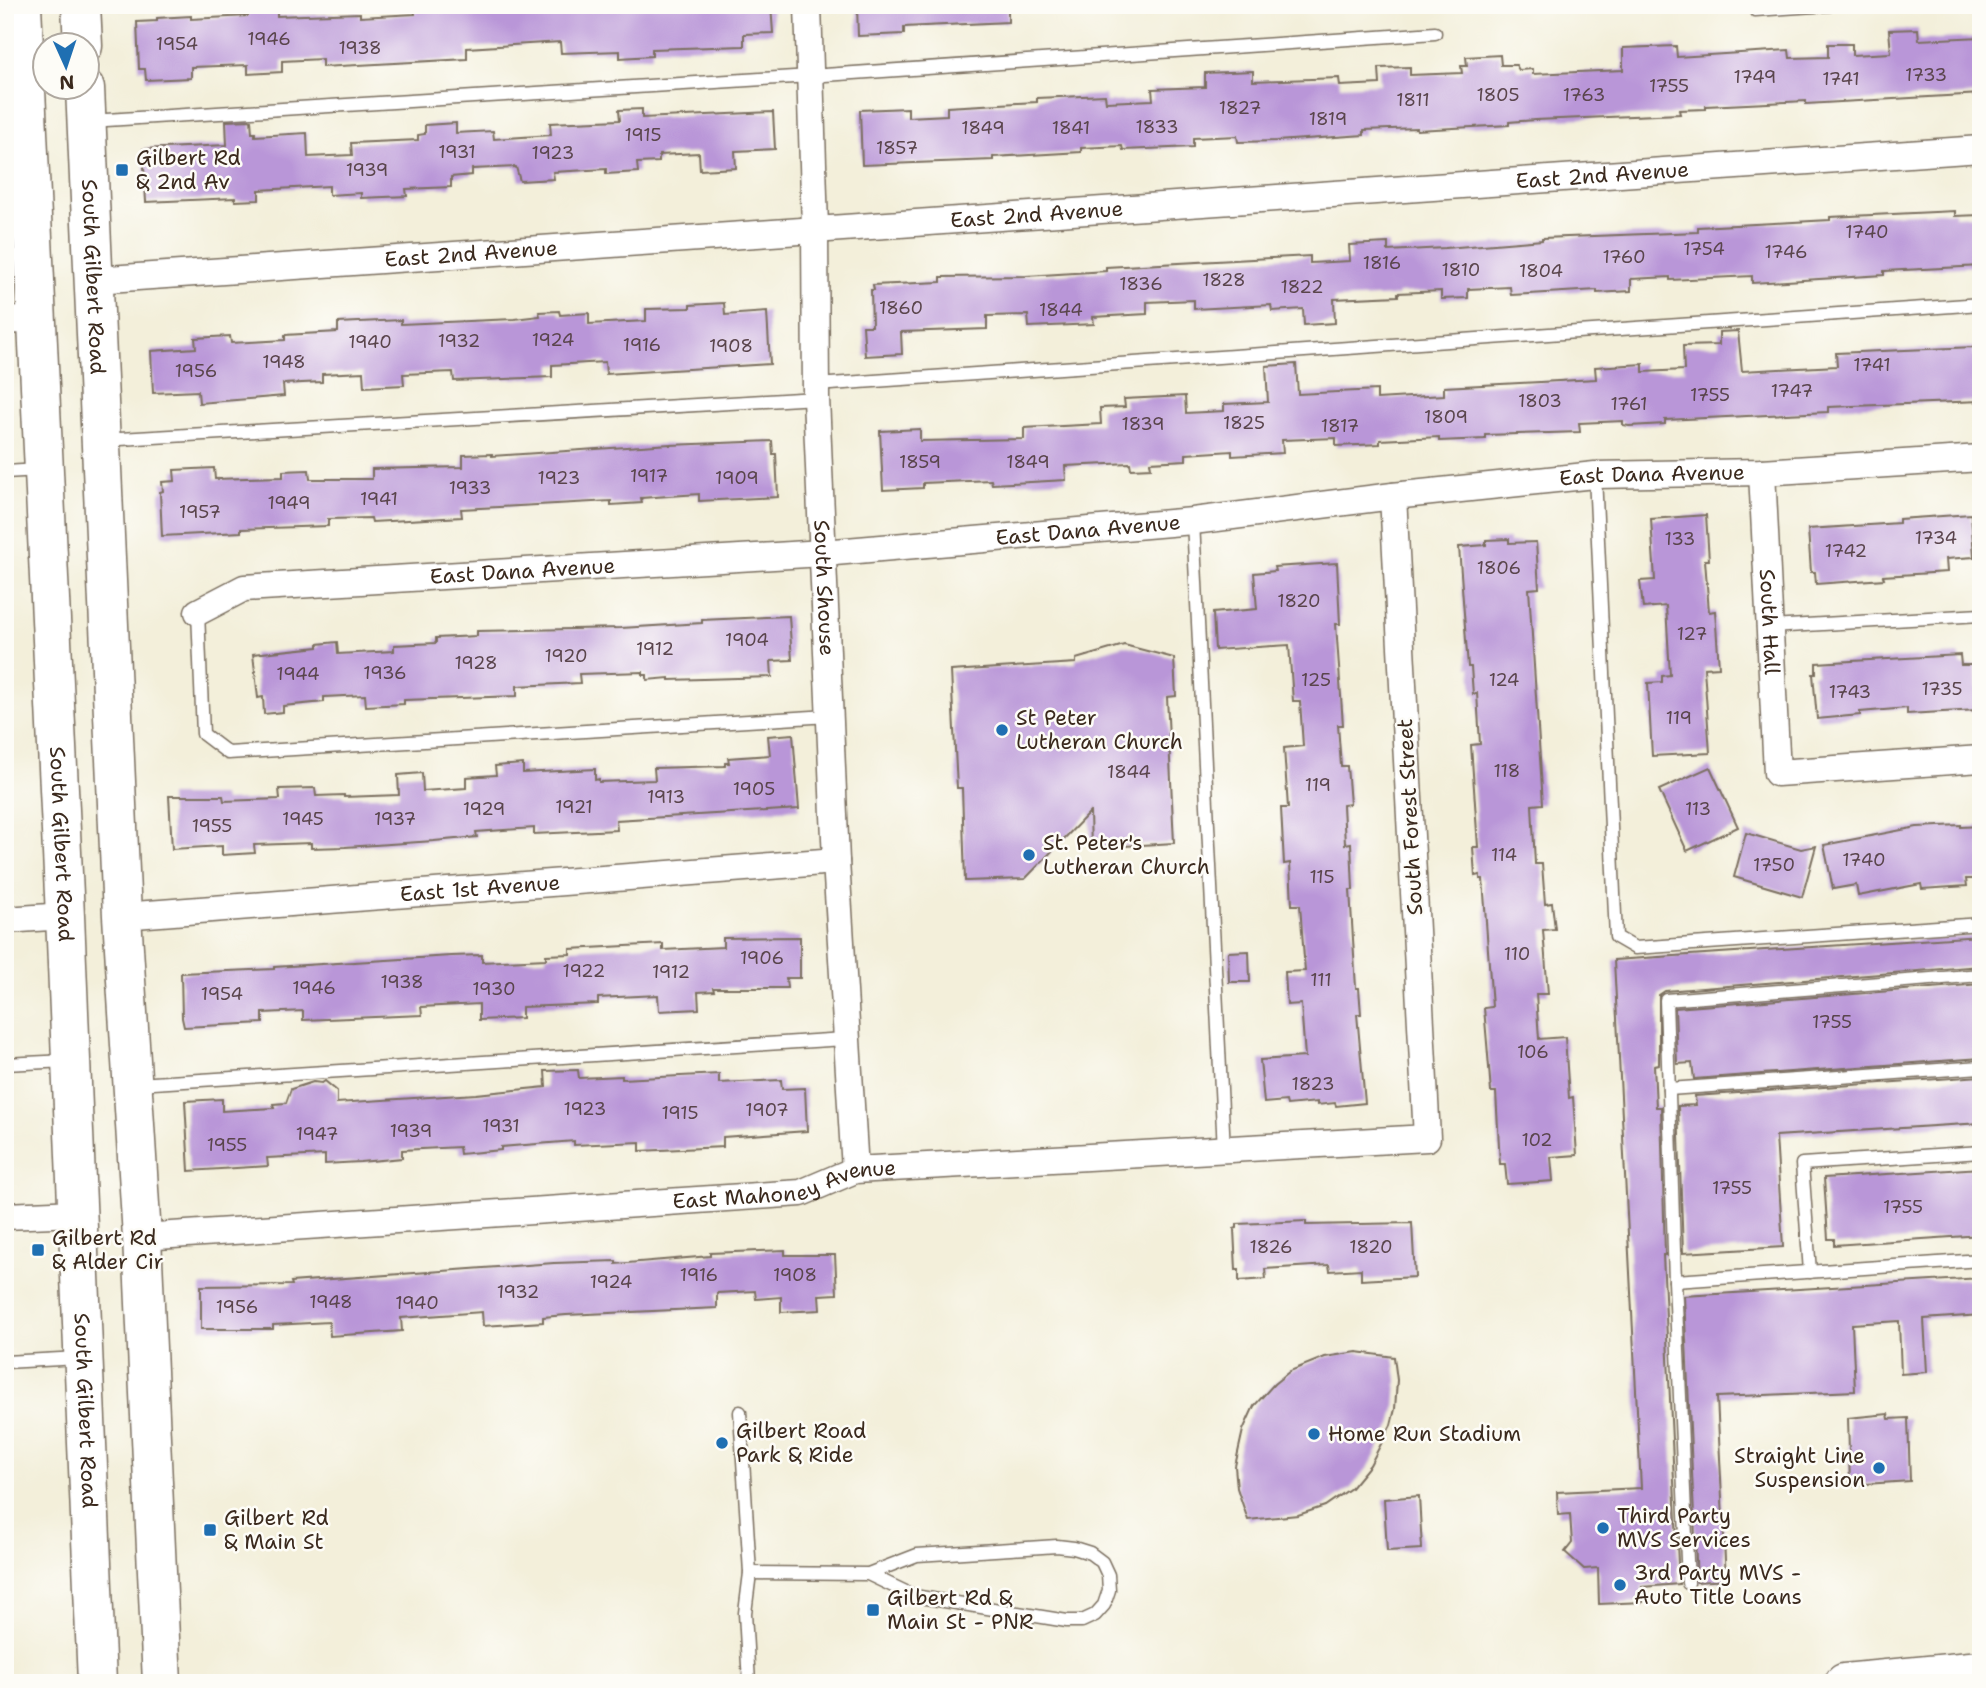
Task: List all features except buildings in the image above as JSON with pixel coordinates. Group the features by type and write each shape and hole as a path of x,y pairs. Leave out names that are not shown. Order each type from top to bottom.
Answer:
{"main road":[{"path":"81,5 82,32"},
{"name":"South Gilbert Road","path":"17,20 21,320 44,470 97,1683"},
{"name":"South Gilbert Road","path":"86,104 122,916 142,1237 162,1683"},
{"path":"1844,1683 1981,1670"}],"street":[{"name":"South Shouse","path":"808,5 815,228 816,392 836,862 855,1170"},
{"name":"East 2nd Avenue","path":"94,279 1981,149"},
{"name":"East Dana Avenue","path":"198,612 244,589 824,553 1193,521 1393,496 1595,475 1762,472 1981,458"},
{"name":"South Hall","path":"1762,472 1777,773 1981,759"},
{"name":"South Forest Street","path":"1393,496 1427,1138"},
{"name":"East 1st Avenue","path":"122,916 836,862"},
{"path":"5,919 65,916"},
{"name":"East Mahoney Avenue","path":"142,1237 801,1193 855,1170 1427,1138"},
{"path":"5,1216 77,1213"}],"lane":[{"path":"1755,5 1755,10 1830,5"},
{"path":"86,104 810,76 1435,33"},
{"path":"101,440 816,392 1981,304"},
{"path":"5,472 44,470"},
{"path":"1595,475 1616,937 1636,948 1981,924"},
{"path":"1193,521 1224,1150"},
{"path":"198,612 203,734 228,753 830,716"},
{"path":"1770,627 1981,615"},
{"path":"1688,1583 1666,1000 1981,975"},
{"path":"132,1084 845,1039"},
{"path":"5,1065 71,1061"},
{"path":"1669,1089 1981,1067"},
{"path":"1810,1272 1802,1164 1981,1152"},
{"path":"1675,1281 1981,1260"},
{"path":"5,1362 83,1357"},
{"path":"740,1412 750,1573 746,1613 750,1683"},
{"path":"750,1573 868,1574 917,1555 1057,1546 1090,1553 1102,1562 1108,1575 1109,1590 1104,1605 1095,1615 1082,1620 1066,1621 914,1596 868,1574"}],"place":[{"name":"Gilbert Rd & 2nd Av","path":"122,170"},
{"name":"St Peter Lutheran Church","path":"1002,730"},
{"name":"St. Peter's Lutheran Church","path":"1029,855"},
{"name":"Gilbert Rd & Alder Cir","path":"38,1250"},
{"name":"Home Run Stadium","path":"1314,1434"},
{"name":"Gilbert Road Park & Ride","path":"722,1443"},
{"name":"Straight Line Suspension","path":"1879,1468"},
{"name":"Third Party MVS Services","path":"1603,1528"},
{"name":"Gilbert Rd & Main St","path":"210,1530"},
{"name":"3rd Party MVS - Auto Title Loans","path":"1620,1585"},
{"name":"Gilbert Rd & Main St - PNR","path":"873,1610"}]}
